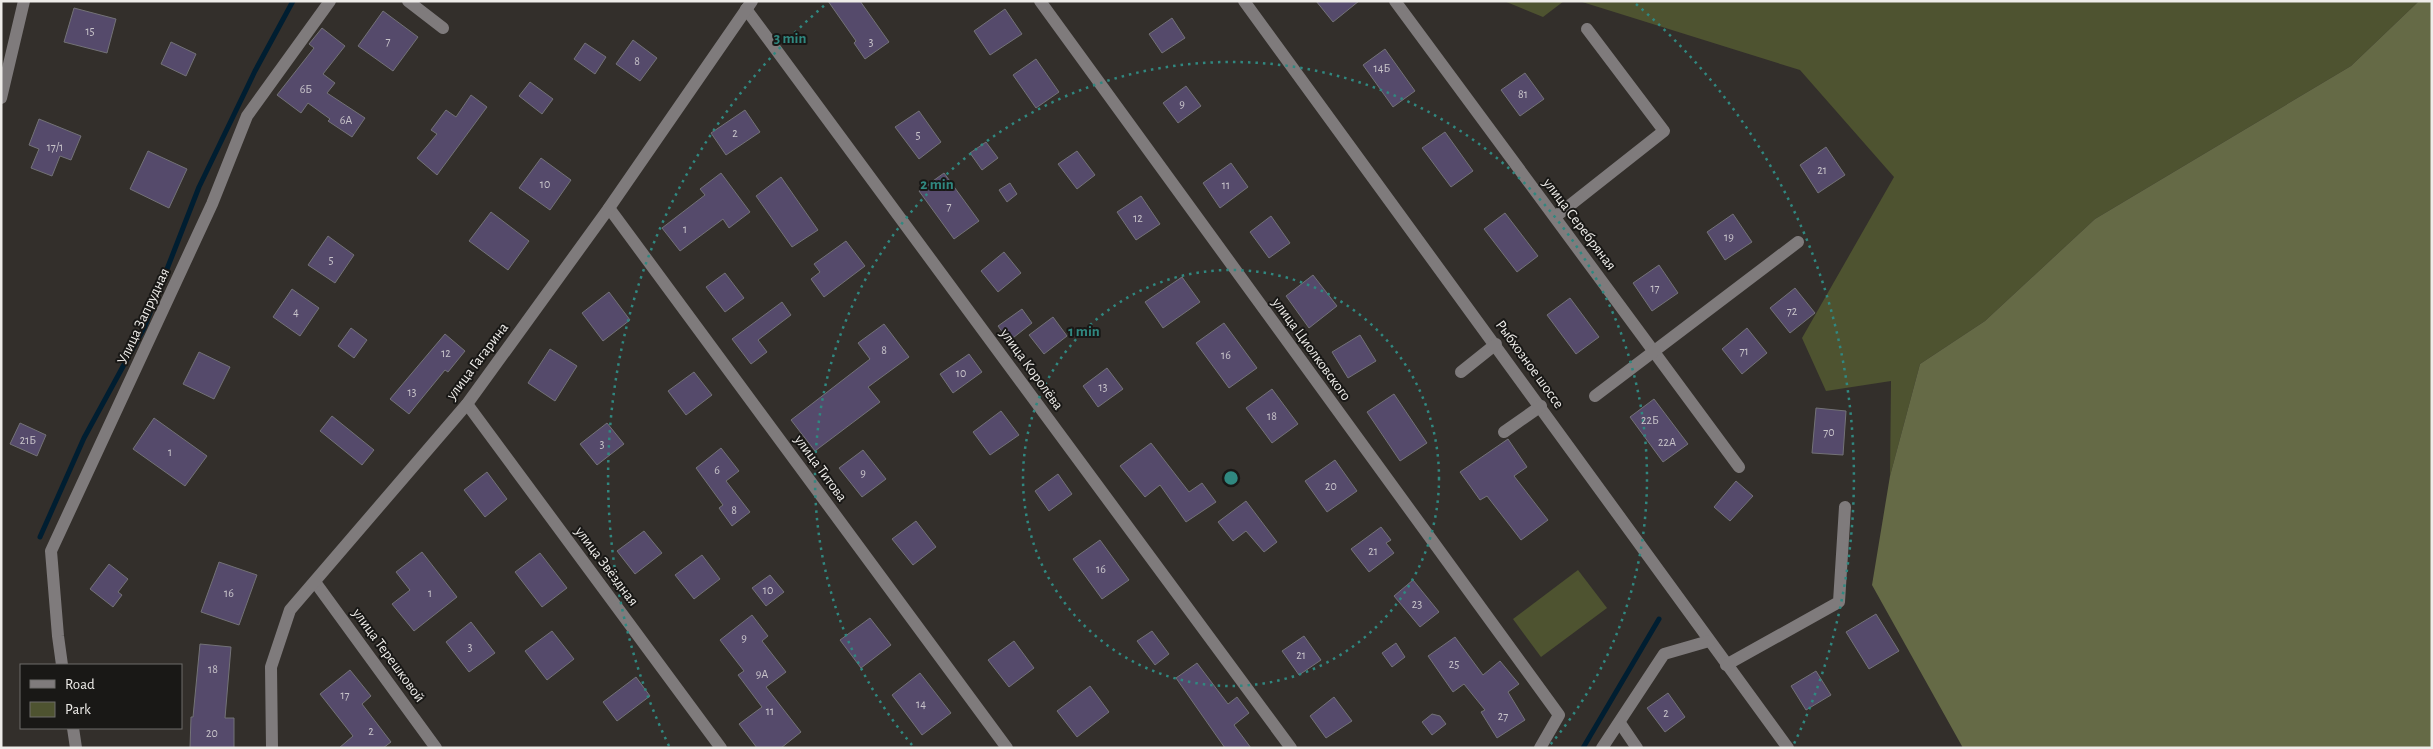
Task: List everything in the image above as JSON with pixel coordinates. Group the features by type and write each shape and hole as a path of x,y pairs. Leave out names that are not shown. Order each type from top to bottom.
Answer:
{"street":[{"path":"1,98 24,1"},
{"name":"Улица Запрудная","path":"62,664 51,551 212,204 247,116 330,1"},
{"path":"408,1 443,28"},
{"name":"улица Циолковского","path":"1040,1 1558,715 1540,748"},
{"name":"Рыбхозное шоссе","path":"1244,1 1496,344 1726,665 1788,748"},
{"name":"улица Серебряная","path":"1395,1 1740,467"},
{"name":"улица Гагарина","path":"272,748 270,666 290,610 466,404 609,208 749,5"},
{"name":"улица Королёва","path":"749,5 1291,748"},
{"path":"1555,217 1664,131 1587,29"},
{"name":"улица Титова","path":"609,208 1007,748"},
{"path":"1595,396 1656,352 1798,242"},
{"path":"1460,372 1496,344"},
{"name":"улица Звёздная","path":"466,404 721,748"},
{"path":"1504,432 1541,406"},
{"path":"1726,665 1839,602 1845,507"},
{"name":"улица Терешковой","path":"315,582 436,748"},
{"path":"1602,748 1664,654 1709,641"},
{"path":"1620,723 1637,748"},
{"path":"73,729 76,748"}],"green space":[{"path":"1504,1 1564,1 1543,17"},
{"path":"1579,1 2419,1 2351,66 2095,219 1985,321 1920,364 1890,476 1891,381 1826,391 1802,338 1894,177 1800,70"},
{"path":"2419,1 2432,1 2432,748 1963,748 1872,585 1890,476 1920,364 1985,321 2095,219 2351,66"},
{"path":"1578,570 1607,608 1541,657 1513,619"}],"building":[{"path":"828,1 860,1 889,42 865,59 854,43 856,41"},
{"path":"1316,1 1359,1 1333,22"},
{"path":"74,8 116,19 107,53 64,42"},
{"path":"1005,9 1022,34 990,55 974,31"},
{"path":"383,11 418,37 393,71 358,46"},
{"path":"1172,18 1185,38 1162,53 1149,34"},
{"path":"322,28 345,46 323,74 335,83 327,93 365,118 352,137 328,121 330,119 308,103 301,113 277,95 314,48 309,44"},
{"path":"633,40 657,58 640,81 616,64"},
{"path":"171,42 196,54 186,76 161,64"},
{"path":"585,43 606,57 595,74 574,59"},
{"path":"1385,49 1415,91 1393,107 1363,65"},
{"path":"1036,59 1059,92 1036,108 1013,75"},
{"path":"1525,73 1544,99 1520,116 1501,90"},
{"path":"530,82 553,99 542,114 519,96"},
{"path":"1186,86 1201,106 1178,123 1163,103"},
{"path":"471,95 487,107 437,175 417,158 437,134 431,130 446,110 456,117"},
{"path":"745,110 760,132 726,155 711,133"},
{"path":"919,111 941,142 919,159 895,127"},
{"path":"39,119 81,136 71,160 60,156 52,176 31,168 39,149 29,145"},
{"path":"1445,132 1473,171 1451,187 1422,148"},
{"path":"986,142 998,158 982,170 970,153"},
{"path":"1826,147 1845,175 1818,193 1800,165"},
{"path":"148,151 187,169 169,208 130,189"},
{"path":"1077,151 1095,175 1077,189 1058,164"},
{"path":"541,158 571,180 550,210 519,188"},
{"path":"1231,163 1248,187 1220,208 1203,183"},
{"path":"721,173 750,212 729,228 723,219 680,251 662,228 705,195 700,189"},
{"path":"944,173 979,221 954,239 919,191"},
{"path":"781,177 818,230 792,247 756,196"},
{"path":"1010,183 1017,194 1007,202 999,190"},
{"path":"1141,196 1160,224 1136,240 1117,212"},
{"path":"491,212 529,241 508,270 469,241"},
{"path":"1505,213 1538,256 1517,272 1484,229"},
{"path":"1733,214 1752,242 1725,260 1707,232"},
{"path":"1271,216 1290,243 1269,258 1250,232"},
{"path":"328,236 354,255 335,283 308,265"},
{"path":"846,241 865,266 824,297 811,279 820,272 814,264"},
{"path":"1004,252 1021,273 998,292 981,271"},
{"path":"1659,265 1678,293 1652,311 1633,283"},
{"path":"725,273 744,298 725,312 706,287"},
{"path":"1313,275 1337,306 1309,328 1286,296"},
{"path":"1182,277 1200,302 1163,328 1145,302"},
{"path":"1795,288 1815,313 1790,333 1770,308"},
{"path":"292,289 319,308 300,336 273,317"},
{"path":"609,292 630,320 603,341 582,313"},
{"path":"1570,298 1599,337 1576,354 1547,315"},
{"path":"782,302 791,315 758,340 767,352 751,364 732,339"},
{"path":"1022,309 1032,323 1009,341 998,326"},
{"path":"1053,317 1067,336 1044,354 1029,335"},
{"path":"1224,323 1257,368 1229,388 1196,343"},
{"path":"884,324 909,357 868,387 880,402 815,451 791,420 870,359 858,343"},
{"path":"351,328 367,340 354,358 338,346"},
{"path":"1747,328 1767,353 1742,374 1722,349"},
{"path":"445,334 465,351 448,372 445,370 409,414 390,399"},
{"path":"1360,335 1376,361 1348,378 1332,352"},
{"path":"550,349 577,366 555,401 528,383"},
{"path":"199,352 230,367 214,399 183,384"},
{"path":"969,354 982,372 953,393 940,374"},
{"path":"1107,368 1123,389 1098,407 1083,386"},
{"path":"694,372 712,395 686,415 668,391"},
{"path":"1272,389 1298,424 1272,443 1246,408"},
{"path":"1394,394 1427,443 1400,461 1367,412"},
{"path":"1654,399 1688,444 1663,462 1630,417"},
{"path":"1816,408 1846,411 1843,455 1812,453"},
{"path":"1001,411 1019,435 990,455 973,432"},
{"path":"332,416 374,450 362,465 320,431"},
{"path":"154,418 207,456 185,486 133,449"},
{"path":"20,423 46,435 37,456 10,444"},
{"path":"607,423 624,444 597,465 580,444"},
{"path":"1508,439 1527,467 1514,476 1548,520 1521,540 1487,496 1480,500 1460,472"},
{"path":"1151,443 1189,492 1202,483 1216,502 1186,522 1160,485 1145,497 1120,466"},
{"path":"721,448 739,471 726,481 750,512 732,526 719,508 723,505 696,468"},
{"path":"863,450 886,479 862,497 839,468"},
{"path":"1335,460 1357,491 1327,512 1305,481"},
{"path":"487,472 507,499 485,517 464,490"},
{"path":"1058,474 1072,494 1049,511 1035,491"},
{"path":"1736,481 1753,496 1730,521 1714,507"},
{"path":"1246,501 1277,542 1264,552 1246,531 1233,541 1218,522"},
{"path":"916,521 936,547 913,565 892,539"},
{"path":"1381,527 1391,540 1386,543 1394,553 1369,572 1351,549"},
{"path":"644,531 662,553 635,574 617,551"},
{"path":"1100,540 1129,580 1102,599 1073,559"},
{"path":"422,552 457,597 414,631 392,604 410,590 396,572"},
{"path":"540,553 567,588 542,607 515,572"},
{"path":"702,555 720,579 694,599 675,575"},
{"path":"219,562 257,575 239,625 201,612"},
{"path":"109,564 128,579 118,592 122,595 113,607 90,589"},
{"path":"770,575 784,592 766,606 752,588"},
{"path":"1413,580 1439,612 1420,627 1394,596"},
{"path":"1876,614 1899,651 1869,669 1846,632"},
{"path":"752,615 768,636 762,641 786,672 766,687 801,732 781,748 757,748 739,724 762,707 738,675 744,671 720,640"},
{"path":"870,618 891,645 861,668 840,640"},
{"path":"471,622 495,653 469,672 446,642"},
{"path":"552,631 574,659 547,680 525,651"},
{"path":"1152,631 1169,654 1155,665 1137,641"},
{"path":"1304,636 1321,660 1299,675 1282,651"},
{"path":"1455,637 1483,675 1500,661 1519,684 1508,692 1525,720 1497,738 1481,712 1485,710 1464,684 1453,692 1428,656"},
{"path":"1014,641 1034,668 1009,687 988,660"},
{"path":"1396,643 1405,657 1392,667 1382,653"},
{"path":"200,644 231,647 225,718 234,718 234,748 190,748 191,717 193,717"},
{"path":"1197,663 1228,704 1237,697 1249,713 1234,725 1251,748 1225,748 1176,678"},
{"path":"350,670 371,696 362,704 391,742 383,748 339,748 353,736 320,694"},
{"path":"1816,671 1831,695 1806,710 1791,686"},
{"path":"920,673 951,713 922,735 892,695"},
{"path":"636,677 650,696 617,721 603,702"},
{"path":"1090,686 1109,712 1077,737 1057,711"},
{"path":"1668,693 1685,717 1665,732 1647,708"},
{"path":"1334,697 1352,721 1326,738 1310,716"},
{"path":"1432,714 1440,716 1446,724 1432,735 1422,722"}],"waterway":[{"path":"40,537 84,438 144,328 199,187 255,71 293,1"},
{"path":"1583,748 1659,619"}]}
